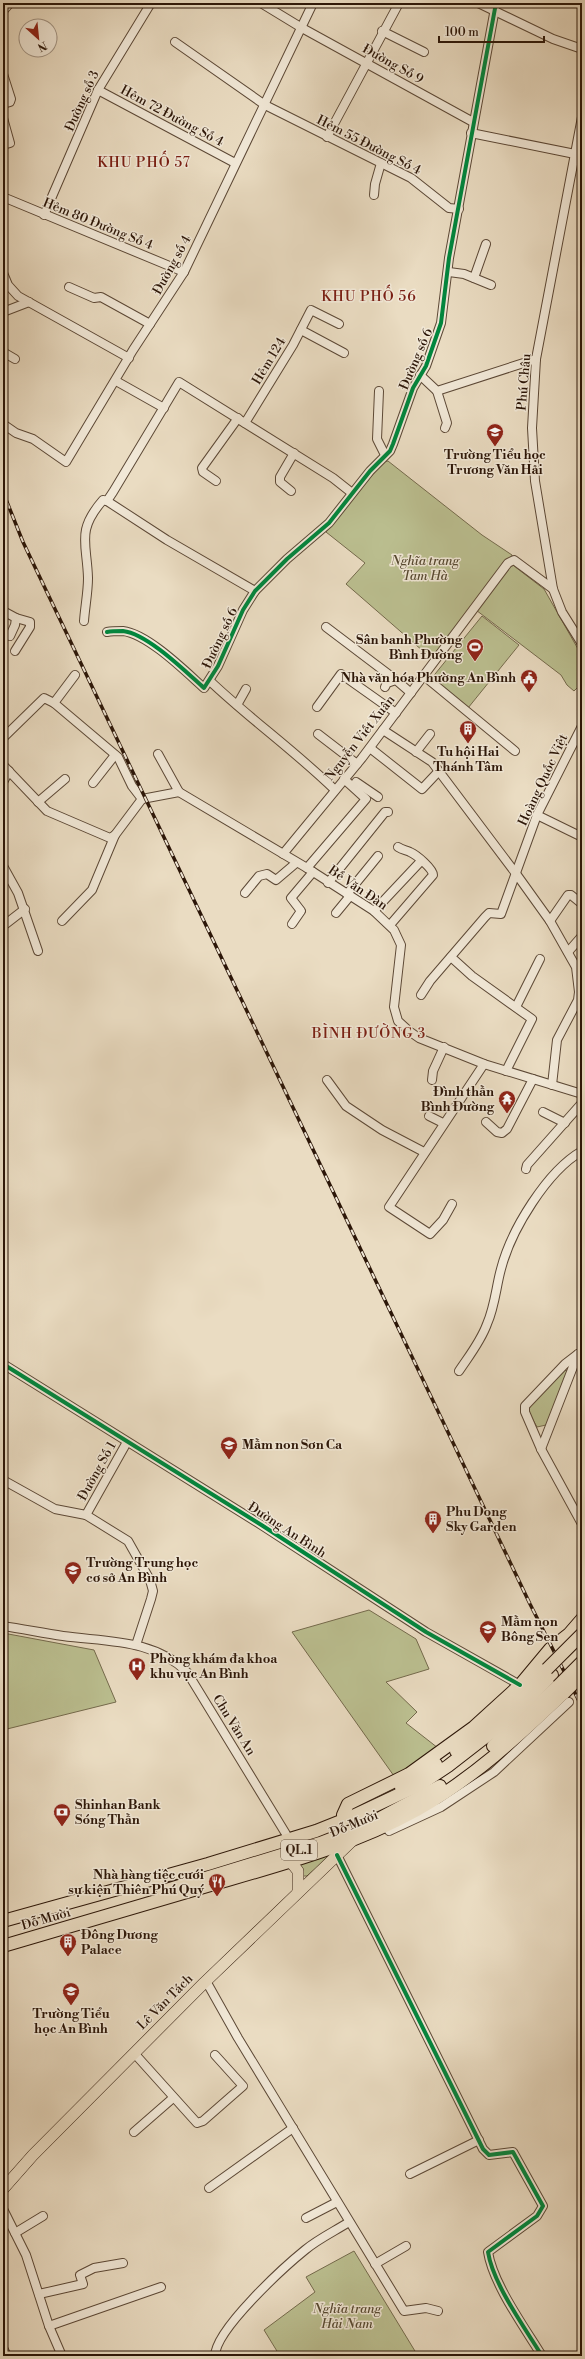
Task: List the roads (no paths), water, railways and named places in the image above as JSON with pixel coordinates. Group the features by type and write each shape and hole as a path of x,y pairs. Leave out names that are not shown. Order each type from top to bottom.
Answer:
{"highway":[{"name":"Đỗ Mười","path":"343,1814 348,1804 408,1774 468,1732 520,1685 563,1637 569,1634 581,1621"},
{"name":"QL.1","path":"558,1685 582,1634"},
{"name":"QL.1","path":"558,1685 582,1645"},
{"name":"QL.1","path":"558,1685 582,1662"},
{"name":"QL.1","path":"558,1685 582,1675"},
{"name":"Đỗ Mười","path":"343,1814 397,1789 456,1751 493,1721 558,1685"},
{"name":"Đỗ Mười","path":"3,1946 289,1858 399,1810 459,1774 500,1740 558,1685"},
{"name":"Đỗ Mười","path":"3,1913 351,1818 421,1784 484,1740 506,1721 558,1685"},
{"name":"Đỗ Mười","path":"3,1940 352,1840 384,1828 418,1809 471,1775 521,1734 558,1685"},
{"name":"QL.1","path":"288,1836 343,1814"},
{"name":"Đỗ Mười","path":"3,1921 208,1864 288,1836"}],"main road":[{"name":"Lê Văn Tách","path":"3,2189 33,2155 206,1981 367,1825"},
{"path":"289,1858 298,1870 298,1891"}],"street":[{"path":"3,11 10,3"},
{"name":"Đường số 3","path":"44,215 98,90 150,3"},
{"name":"Đường Số 9","path":"261,3 302,28 473,122"},
{"name":"Đường số 4","path":"3,424 16,433 33,439 66,462 150,324 184,272 313,3"},
{"path":"327,137 382,31 399,3"},
{"path":"478,3 495,7 553,39 582,49"},
{"name":"Đường số 6","path":"210,681 231,640 243,610 255,592 287,559 329,523 352,493 390,451 413,388 435,345 442,323 449,272 449,258 495,7"},
{"path":"382,31 424,52"},
{"name":"Hẻm 55 Đường Số 4","path":"175,42 265,105 411,178 449,208 459,209"},
{"path":"3,74 11,99 10,102 3,104"},
{"name":"Hẻm 72 Đường Số 4","path":"98,90 235,164"},
{"name":"Phú Châu","path":"582,117 536,358 532,428 534,481 553,589 562,612 582,644"},
{"path":"3,118 10,143 3,145"},
{"path":"471,133 576,154"},
{"path":"374,195 375,184 381,163"},
{"name":"Hẻm 80 Đường Số 4","path":"3,197 184,272"},
{"path":"474,278 486,244"},
{"path":"449,272 474,278 491,285"},
{"path":"3,273 8,285 18,296 129,358"},
{"path":"70,287 94,298 101,297 150,324"},
{"path":"3,312 29,302"},
{"name":"Hẻm 124","path":"216,481 202,472 202,468 241,421 301,330 311,310 339,324"},
{"path":"301,330 344,353"},
{"path":"3,352 15,359"},
{"path":"437,391 536,358"},
{"path":"420,375 437,391 447,423 445,428"},
{"path":"116,380 164,408"},
{"path":"107,501 179,382 294,453 352,493"},
{"path":"379,391 377,439 385,455"},
{"path":"291,492 280,482 280,477 294,453"},
{"path":"84,621 88,578 84,542 86,526 96,508 103,500 107,501 167,540 255,592"},
{"name":"Nguyễn Viết Xuân","path":"283,854 370,748 508,563 514,560 553,589"},
{"path":"3,611 16,618 30,622 30,627 15,652"},
{"path":"10,636 15,626 16,618"},
{"path":"326,626 411,693"},
{"path":"107,632 124,631 141,638 165,654 204,688 210,681 272,737 293,751 335,790"},
{"path":"317,707 341,674 396,713"},
{"path":"54,704 75,675"},
{"path":"424,676 515,751"},
{"path":"385,687 387,684 396,680"},
{"path":"237,705 246,690"},
{"path":"3,738 44,698 54,704 116,755 142,800"},
{"name":"Hoàng Quốc Việt","path":"451,957 489,913 501,914 517,875 537,815 582,726"},
{"path":"383,730 432,762 550,921 576,967 579,992 578,1000 557,1040 552,1085"},
{"path":"318,734 357,764"},
{"path":"416,752 430,734"},
{"path":"370,748 422,789 438,772"},
{"path":"62,921 92,890 116,835 142,800 177,793 158,754"},
{"path":"93,783 116,755"},
{"path":"6,768 47,811 110,838 116,835"},
{"path":"3,782 6,768"},
{"path":"345,778 378,797"},
{"path":"292,924 301,912 291,898 310,870 366,799 345,778"},
{"path":"38,802 65,779"},
{"name":"Bế Văn Đàn","path":"177,793 310,870 328,883 374,911 390,925 401,945 394,1008 398,1021 419,1038 484,1064 582,1094"},
{"path":"328,883 385,812 388,812"},
{"path":"537,815 582,837"},
{"path":"390,925 433,875 432,870 410,852 398,847"},
{"path":"336,913 378,856"},
{"path":"374,911 421,861"},
{"path":"245,893 260,876 267,874 276,880 296,862"},
{"path":"3,866 18,893 38,951"},
{"path":"550,921 568,895 571,895 582,904"},
{"path":"3,926 24,909"},
{"path":"568,952 582,936"},
{"path":"422,995 451,957 472,976 532,1019 506,1070"},
{"path":"516,1007 540,959"},
{"path":"432,1080 433,1071 444,1047"},
{"path":"452,1204 443,1220 430,1234 389,1207 443,1123 484,1064"},
{"path":"486,1122 497,1132 502,1133 507,1129 533,1079"},
{"path":"327,1080 346,1106 382,1130 424,1152"},
{"path":"526,1169 527,1165 582,1103"},
{"path":"543,1112 565,1123"},
{"path":"429,1116 443,1123"},
{"path":"459,1371 487,1326 494,1306 501,1270 509,1243 531,1207 561,1166 582,1151"},
{"path":"541,1448 578,1354 565,1364 525,1406 525,1412 541,1448 582,1524"},
{"name":"Đường An Bình","path":"3,1364 263,1526 426,1632 520,1685"},
{"name":"Đường Số 1","path":"3,1480 55,1509 86,1515 127,1442"},
{"path":"86,1515 128,1542 150,1580 153,1591 152,1599 136,1645"},
{"name":"Chu Văn An","path":"3,1626 64,1636 136,1645 162,1653 187,1672 288,1836"},
{"path":"337,1855 479,2140 489,2155 512,2152 543,2206 537,2216 488,2252 489,2262 509,2301 542,2356"},
{"path":"206,1981 337,2202 404,2311 426,2308 438,2311"},
{"path":"134,2054 197,2124 243,2086 215,2055"},
{"path":"134,2132 173,2098"},
{"path":"209,2188 293,2128"},
{"path":"410,2174 479,2140"},
{"path":"306,2218 337,2202"},
{"path":"3,2209 26,2255 49,2326 62,2356"},
{"path":"15,2233 43,2216"},
{"path":"215,2356 223,2333 273,2278 306,2248 349,2222"},
{"path":"375,2264 406,2246"},
{"path":"39,2294 83,2284 80,2275 94,2268 123,2263"},
{"path":"49,2326 161,2287"},
{"path":"3,2348 7,2356"}],"railway":[{"path":"3,492 23,542 530,1604 582,1707"}],"place":[{"name":"Trường Tiểu học Trương Văn Hải","path":"495,447"},
{"name":"Sân banh Phường Bình Đường","path":"475,662"},
{"name":"Nhà văn hóa Phường An Bình","path":"529,693"},
{"name":"Tu hội Hai Thánh Tâm","path":"468,744"},
{"name":"Đình thần Bình Đường","path":"507,1114"},
{"name":"Mầm non Sơn Ca","path":"229,1460"},
{"name":"Phu Dong Sky Garden","path":"433,1534"},
{"name":"Trường Trung học cơ sở An Bình","path":"73,1585"},
{"name":"Mầm non Bông Sen","path":"488,1644"},
{"name":"Phòng khám đa khoa khu vực An Bình","path":"137,1681"},
{"name":"Shinhan Bank Sóng Thần","path":"62,1827"},
{"name":"Nhà hàng tiệc cưới sự kiện Thiên Phú Quý","path":"217,1897"},
{"name":"Đông Dương Palace","path":"68,1957"},
{"name":"Trường Tiểu học An Bình","path":"71,2006"}],"district":[{"name":"KHU PHỐ 57","path":"144,163"},
{"name":"KHU PHỐ 56","path":"369,297"},
{"name":"BÌNH ĐƯỜNG 3","path":"369,1034"}],"park label":[{"name":"Nghĩa trang Tam Hà","path":"425,568"},
{"name":"Nghĩa trang Hải Nam","path":"347,2316"}]}
